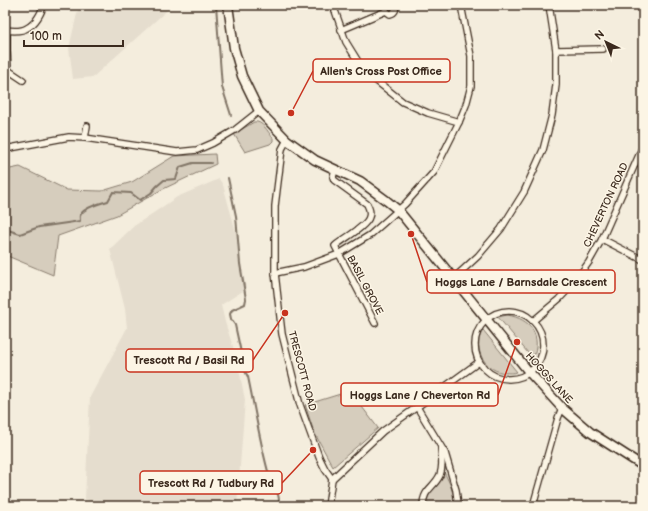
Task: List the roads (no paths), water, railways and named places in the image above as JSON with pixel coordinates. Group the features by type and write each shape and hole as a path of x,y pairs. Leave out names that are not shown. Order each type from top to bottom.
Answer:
{"street":[{"path":"23,80 8,70 6,30 17,31 27,28 39,16 43,5"},
{"name":"HOGGS LANE","path":"228,5 234,48 242,76 259,111 287,140 315,160 360,181 398,210 529,372 562,408 590,432 643,466"},
{"path":"333,5 346,42 359,63 369,75 403,102 428,113 459,122"},
{"path":"341,30 387,8 390,14 393,13 396,9 394,5"},
{"path":"453,279 478,256 501,229 524,192 543,150 552,114 556,84 556,50 549,5"},
{"path":"275,272 304,267 339,254 370,235 405,204 434,172 459,122 466,105 470,86 471,56 463,6"},
{"path":"556,50 603,49"},
{"path":"5,149 69,137 85,138 177,152 198,150 235,130 259,111"},
{"path":"85,138 87,126"},
{"name":"TRESCOTT ROAD","path":"287,140 282,149 275,206 275,272 282,334 300,405 319,457 332,479"},
{"name":"CHEVERTON ROAD","path":"533,321 559,299 574,283 602,239 643,146"},
{"path":"334,170 334,180 367,204 370,209 370,218 335,246 339,254"},
{"path":"602,239 643,260"},
{"name":"BASIL GROVE","path":"339,254 374,323"},
{"path":"511,311 526,316 533,321 541,336 542,348 539,360 534,368 522,376 514,378 501,378 489,373 484,368 479,362 475,343 477,332 483,322 487,319 496,314 511,311"},
{"path":"643,353 643,360"},
{"path":"328,506 332,479 383,431 479,362"},
{"path":"417,408 445,453 456,490 457,506"},
{"path":"533,506 562,408"},
{"path":"423,506 423,498 440,474 442,462 440,446"}],"waterway":[{"path":"216,5 222,87 231,115"},
{"path":"5,229 20,234 39,227 80,221 80,216 86,209 108,201 113,192 131,193 140,200 151,193 164,180 176,179 180,167 193,163 211,163"},
{"path":"228,178 236,216 240,264 246,299 245,304 232,310 230,314 235,325 245,371 248,377 260,439 270,479 279,498 278,506"}],"place":[{"name":"Allen's Cross Post Office","path":"291,113"},
{"name":"Hoggs Lane / Barnsdale Crescent","path":"411,234"},
{"name":"Trescott Rd / Basil Rd","path":"285,313"},
{"name":"Hoggs Lane / Cheverton Rd","path":"517,342"},
{"name":"Trescott Rd / Tudbury Rd","path":"313,450"}]}
